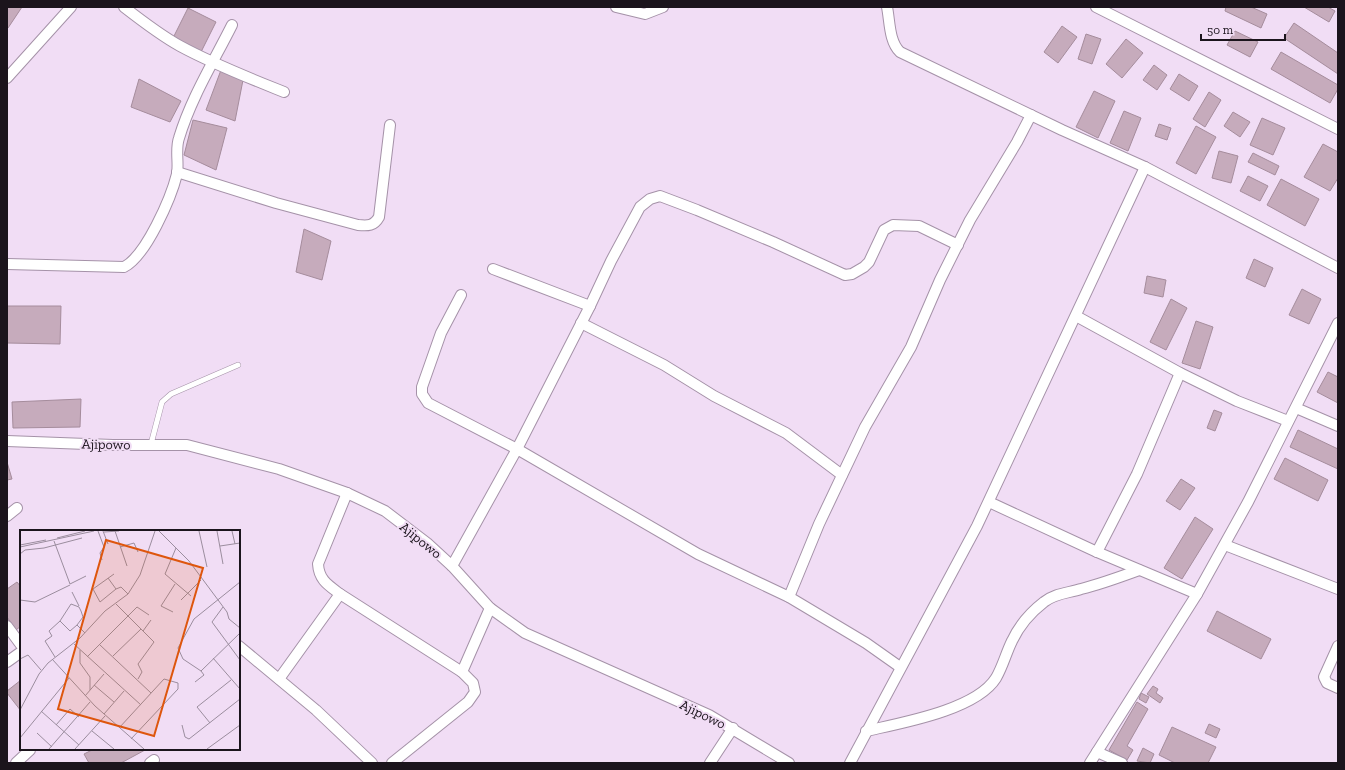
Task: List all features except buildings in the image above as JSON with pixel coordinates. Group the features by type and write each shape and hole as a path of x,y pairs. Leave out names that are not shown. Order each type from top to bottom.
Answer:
{"street":[{"path":"7,78 71,7"},
{"path":"124,7 178,45 213,63 284,92"},
{"path":"616,7 645,14 663,7"},
{"path":"888,7 894,47 900,52 1031,115 1145,167 1338,268"},
{"path":"1096,7 1338,129"},
{"path":"7,264 124,267 133,261 161,218 178,172 178,139 232,25"},
{"path":"789,597 819,524 865,427 911,347 970,220 1017,142 1031,115"},
{"path":"178,172 276,203 358,225 369,226 376,222 379,217 390,125"},
{"path":"850,763 989,502 1145,167"},
{"path":"452,566 517,449 590,306 611,261 640,207 650,199 660,196 773,242 845,275 852,274 869,262 884,230 893,225 920,226 958,245"},
{"path":"493,269 590,306"},
{"path":"462,295 441,333 422,387 422,394 428,403 517,449 698,554 789,597 866,643 900,667"},
{"path":"1076,316 1180,373 1237,401 1288,421"},
{"path":"581,323 664,365 714,396 786,433 842,476"},
{"path":"1090,763 1197,594 1225,545 1338,323"},
{"path":"1097,552 1137,474 1180,373"},
{"path":"1296,408 1338,426"},
{"name":"Ajipowo","path":"7,441 113,445 187,445 279,469 347,493 384,511 427,543 452,566 490,608 525,633 709,715 789,763"},
{"path":"347,493 318,564 318,573 324,582 340,594 462,672 473,683 475,692 468,702 392,763"},
{"path":"989,502 1097,552 1197,594"},
{"path":"7,516 18,508"},
{"path":"1225,545 1338,589"},
{"path":"866,731 919,720 964,702 987,688 996,678 1018,630 1028,617 1044,602 1053,596 1082,589 1139,570"},
{"path":"279,679 340,594"},
{"path":"462,672 490,608"},
{"path":"7,626 20,644"},
{"path":"1338,646 1324,677 1327,683 1338,688"},
{"path":"240,647 316,710 372,763"},
{"path":"7,662 20,653"},
{"path":"710,763 732,728"},
{"path":"16,763 30,750"},
{"path":"1097,752 1122,763"}],"lane":[{"path":"151,444 162,402 171,394 238,365"}]}
